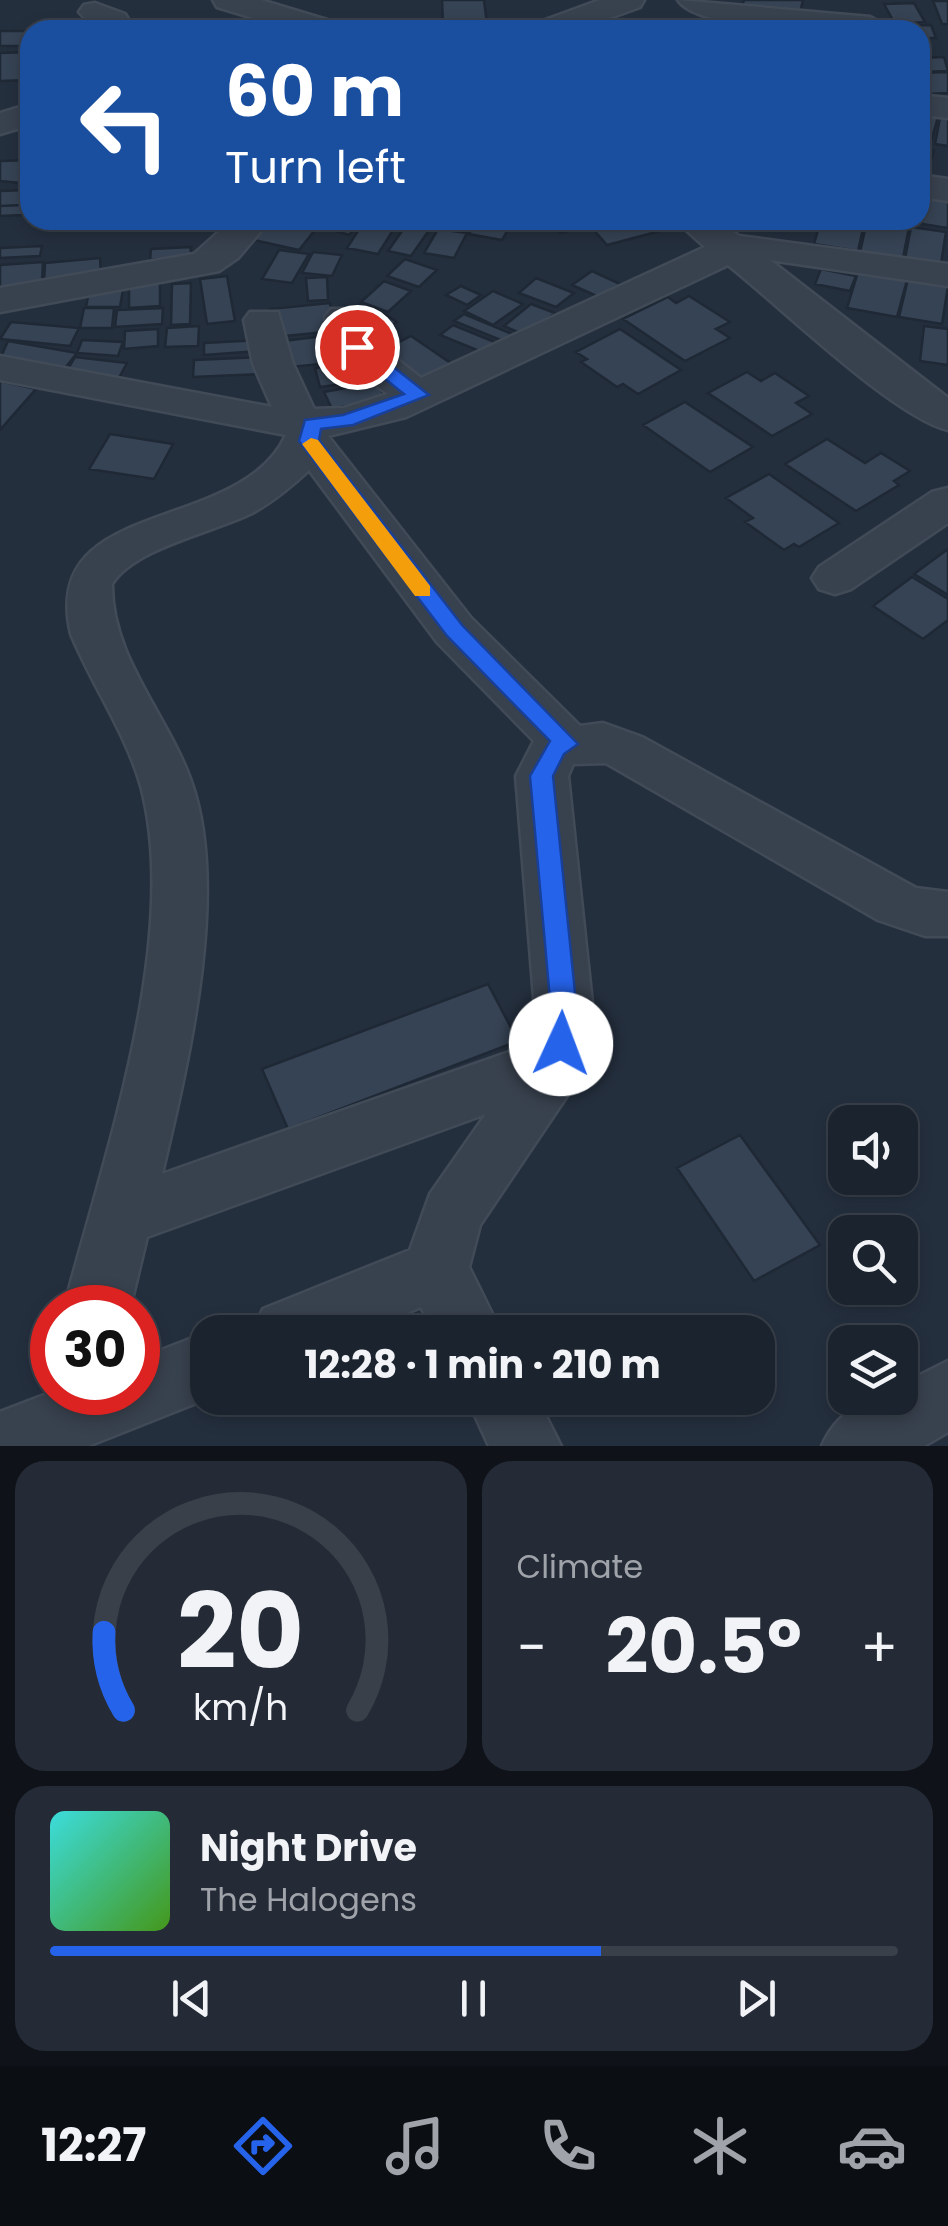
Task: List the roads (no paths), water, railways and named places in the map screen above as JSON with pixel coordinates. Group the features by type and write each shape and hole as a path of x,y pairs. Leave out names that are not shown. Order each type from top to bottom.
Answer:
{"street":[{"path":"228,0 290,20"},
{"path":"593,20 629,0"},
{"path":"692,0 712,9 867,19"},
{"path":"0,300 206,263 243,230"},
{"path":"724,230 948,275"},
{"path":"750,238 893,382 948,417"},
{"path":"0,368 306,429 361,416 419,395 750,238"},
{"path":"345,318 357,347 368,360 419,395"},
{"path":"264,320 273,364 306,429 454,630 567,744"},
{"path":"893,382 948,387"},
{"path":"102,1285 166,1012 178,920 177,860 162,766 93,632 89,583 108,555 227,508 283,472 306,429"},
{"path":"835,578 948,502"},
{"path":"459,1315 436,1270 452,1214 556,1062 565,1022 542,776 556,748 603,742 624,750 897,904 925,914 948,914"},
{"path":"118,1218 556,1062"},
{"path":"327,1315 436,1270"},
{"path":"160,1380 190,1371"},
{"path":"857,1446 948,1395"},
{"path":"2,1446 59,1415"},
{"path":"510,1415 526,1446"}]}
